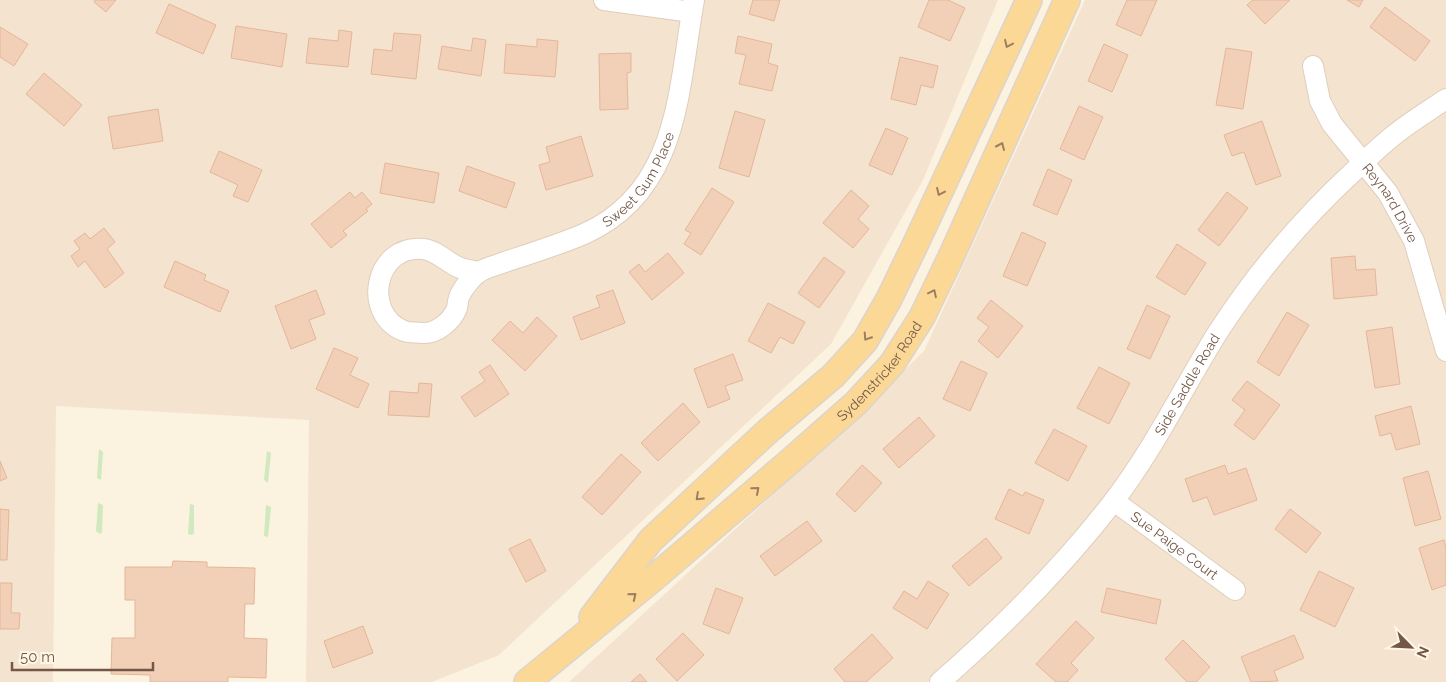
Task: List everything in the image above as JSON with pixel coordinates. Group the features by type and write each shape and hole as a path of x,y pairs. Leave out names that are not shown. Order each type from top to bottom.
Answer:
{"main road":[{"name":"Sydenstricker Road","path":"568,648 651,540 768,431 833,376 866,341 917,241 1029,0"},
{"name":"Sydenstricker Road","path":"527,682 654,578 788,463 856,403 892,364 922,317 1068,0"}],"street":[{"path":"604,0 693,6"},
{"name":"Sweet Gum Place","path":"478,272 583,234 613,216 637,194 659,164 670,133 693,6"},
{"name":"Reynard Drive","path":"1313,66 1320,101 1332,124 1388,193 1414,241 1446,351"},
{"name":"Side Saddle Road","path":"940,682 991,637 1054,573 1114,501 1156,439 1218,333 1257,275 1316,206 1397,133 1446,99"},
{"path":"423,249 442,256 458,267 478,272 460,294 456,310 446,324 428,333 405,332 387,320 379,303 378,284 385,264 402,253 423,249"},
{"name":"Sue Paige Court","path":"1114,501 1235,590"}],"shaded area":[{"path":"0,0 998,0 923,180 831,344 499,655 432,682 306,682 309,420 56,406 53,682 0,682"},
{"path":"1085,0 1446,0 1446,682 569,682 842,431 924,351"}],"green space":[{"path":"99,449 103,452 101,480 97,478"},
{"path":"267,451 271,453 268,483 264,480"},
{"path":"98,503 103,505 102,532 100,534 96,531"},
{"path":"190,504 194,505 194,533 192,535 188,534"},
{"path":"266,505 271,507 268,537 264,536"}],"building":[{"path":"95,0 116,0 106,12 94,2"},
{"path":"753,0 780,0 774,21 749,14"},
{"path":"929,0 948,0 965,8 950,41 918,27"},
{"path":"1127,0 1157,0 1141,36 1116,25"},
{"path":"1253,0 1290,0 1265,24 1247,5"},
{"path":"1347,0 1363,0 1359,7"},
{"path":"169,4 216,25 203,54 156,33"},
{"path":"1385,7 1430,41 1415,61 1370,27"},
{"path":"236,26 287,34 282,67 231,58"},
{"path":"0,27 28,44 14,66 0,57"},
{"path":"339,30 352,32 348,67 306,63 309,38 338,41"},
{"path":"394,33 421,35 416,79 371,74 374,49 392,51"},
{"path":"738,36 772,44 768,63 778,66 772,91 739,84 746,55 735,53"},
{"path":"473,38 486,40 481,76 438,69 442,46 471,51"},
{"path":"537,39 558,41 555,77 504,73 506,44 537,47"},
{"path":"1104,44 1128,55 1112,92 1088,81"},
{"path":"1226,48 1252,52 1243,109 1216,105"},
{"path":"631,53 631,72 627,73 628,109 600,110 599,54"},
{"path":"900,57 938,66 933,88 921,85 916,105 891,99"},
{"path":"44,73 82,105 64,126 26,94"},
{"path":"1079,106 1103,117 1084,160 1060,149"},
{"path":"158,109 163,141 113,149 108,117"},
{"path":"735,111 765,120 749,177 719,168"},
{"path":"1262,121 1281,176 1256,185 1244,152 1232,156 1224,135"},
{"path":"886,128 908,138 892,175 869,165"},
{"path":"581,136 593,176 546,190 539,165 550,162 546,147"},
{"path":"219,151 262,170 248,202 233,196 238,185 210,172"},
{"path":"385,163 439,173 434,203 380,193"},
{"path":"467,166 515,183 506,208 459,191"},
{"path":"1048,169 1072,180 1057,215 1033,205"},
{"path":"712,188 734,202 701,255 684,244 691,233 685,230"},
{"path":"851,190 869,206 858,219 869,229 853,248 823,223"},
{"path":"350,192 355,198 362,192 372,204 366,209 368,211 343,231 347,235 331,248 311,224"},
{"path":"1227,192 1248,208 1219,246 1198,230"},
{"path":"104,228 115,242 107,249 124,273 105,288 85,261 78,267 71,256 80,249 74,241 85,233 90,239"},
{"path":"1022,232 1046,243 1027,286 1003,276"},
{"path":"1177,244 1206,263 1185,295 1156,277"},
{"path":"668,253 684,273 652,300 629,272 639,264 645,272"},
{"path":"1355,256 1356,270 1375,269 1377,295 1334,299 1331,258"},
{"path":"824,257 845,272 819,308 798,293"},
{"path":"175,261 206,275 204,280 229,291 220,312 164,287"},
{"path":"316,290 325,314 309,320 316,339 291,349 275,306"},
{"path":"613,290 625,323 581,340 573,317 600,307 596,296"},
{"path":"991,300 1023,326 998,358 978,341 989,327 977,318"},
{"path":"768,303 805,322 793,344 780,337 771,353 748,341"},
{"path":"1147,305 1170,316 1150,359 1127,349"},
{"path":"1287,312 1309,325 1279,376 1257,362"},
{"path":"537,317 557,336 525,371 492,340 510,321 523,333"},
{"path":"1392,327 1400,384 1375,388 1366,331"},
{"path":"334,348 358,358 350,375 369,384 358,408 316,389"},
{"path":"733,354 743,380 725,386 730,399 708,408 694,369"},
{"path":"961,361 987,373 970,411 943,399"},
{"path":"490,365 509,394 475,417 461,397 485,381 479,372"},
{"path":"1099,367 1130,383 1109,424 1077,408"},
{"path":"1247,381 1280,405 1254,440 1234,425 1245,410 1232,400"},
{"path":"419,383 432,384 429,417 388,415 390,391 418,393"},
{"path":"683,403 700,422 658,461 641,443"},
{"path":"1411,406 1420,444 1396,450 1391,433 1380,436 1375,416"},
{"path":"919,417 935,436 899,468 883,449"},
{"path":"1054,429 1087,446 1068,481 1035,463"},
{"path":"621,454 641,472 602,515 582,497"},
{"path":"0,461 7,478 0,481"},
{"path":"862,465 882,483 855,512 836,494"},
{"path":"1225,465 1228,474 1246,468 1257,500 1214,515 1207,497 1193,502 1185,479"},
{"path":"1428,471 1441,519 1415,526 1403,478"},
{"path":"1009,489 1023,496 1025,492 1044,500 1029,534 995,519"},
{"path":"0,509 9,510 7,560 0,560"},
{"path":"1290,509 1321,533 1306,553 1275,529"},
{"path":"807,521 822,541 775,576 760,556"},
{"path":"986,538 1002,558 969,586 952,566"},
{"path":"530,539 546,571 526,582 509,549"},
{"path":"1444,540 1446,548 1446,585 1432,590 1419,548"},
{"path":"173,561 207,562 207,567 255,568 254,604 245,604 244,638 267,639 266,678 228,677 228,682 150,682 150,675 111,674 112,638 135,638 135,600 125,600 125,567 172,567"},
{"path":"1319,571 1354,588 1335,627 1300,610"},
{"path":"928,581 949,594 927,629 893,608 904,591 917,599"},
{"path":"0,583 12,583 11,613 20,613 19,629 0,629"},
{"path":"716,588 743,598 729,634 703,624"},
{"path":"1107,588 1161,600 1156,624 1101,612"},
{"path":"1076,621 1094,638 1071,663 1078,670 1067,682 1056,682 1036,664"},
{"path":"363,626 373,653 333,668 324,641"},
{"path":"683,633 704,655 677,681 656,659"},
{"path":"872,634 893,658 866,682 845,682 834,669"},
{"path":"1294,635 1304,658 1274,671 1278,681 1251,682 1241,657"},
{"path":"1183,640 1210,667 1196,682 1187,682 1165,659"},
{"path":"640,674 647,682 631,682"}]}
